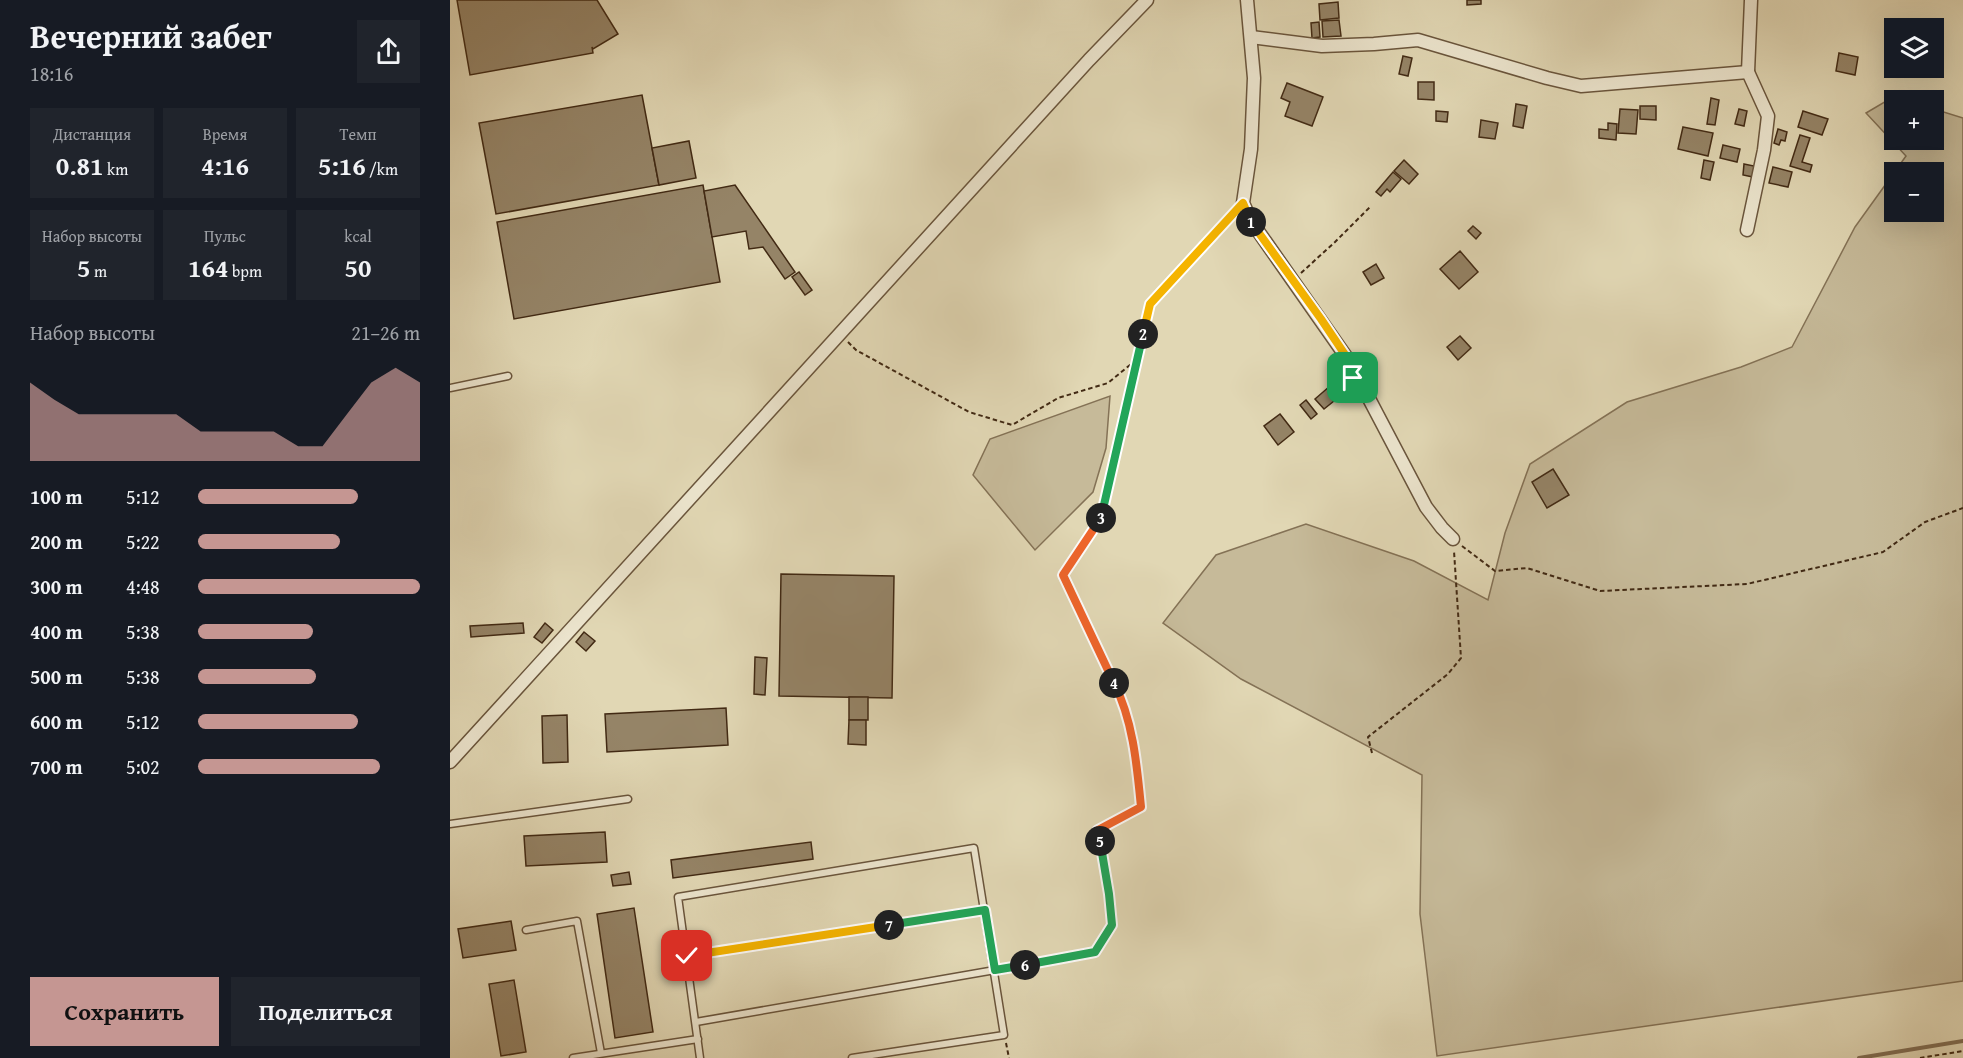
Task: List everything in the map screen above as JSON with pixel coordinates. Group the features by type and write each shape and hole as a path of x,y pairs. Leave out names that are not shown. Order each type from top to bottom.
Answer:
{"street":[{"path":"450,762 1089,60 1147,0"},
{"path":"1247,0 1254,78 1251,149 1243,203 1251,221 1354,368 1353,378 1365,391 1426,507 1453,539"},
{"path":"1747,230 1764,150 1768,116 1748,72 1750,0"},
{"path":"1251,37 1322,45 1418,40 1581,86 1748,72"}],"lane":[{"path":"450,388 507,376"},
{"path":"450,824 628,799"},
{"path":"700,1058 678,897 974,848 1004,1035 852,1058"},
{"path":"687,956 985,910"},
{"path":"526,930 577,921 601,1053"},
{"path":"696,1022 995,970"},
{"path":"573,1058 698,1039"}],"path":[{"path":"995,970 1095,952 1112,925 1098,830 1141,807 1137,766 1121,697 1063,575 1101,517 1150,304 1243,203"},
{"path":"1293,281 1370,207"},
{"path":"840,334 856,350 969,411 1012,425 1058,398 1108,383 1136,360"},
{"path":"1453,539 1495,571 1527,568 1600,591 1747,584 1883,552 1924,522 1963,508"},
{"path":"1372,753 1368,737 1448,674 1461,658 1453,539"},
{"path":"1004,1035 1009,1058"},
{"path":"1920,1058 1963,1051"}],"shaded area":[{"path":"1884,102 1884,132 1866,113"},
{"path":"1944,112 1963,118 1963,981 1437,1056 1420,914 1422,775 1241,679 1163,623 1216,555 1306,524 1414,561 1488,600 1505,533 1530,464 1627,402 1741,367 1792,347 1855,227 1884,187 1884,222 1944,222 1944,162 1902,162 1906,156 1900,150 1944,150"},
{"path":"1110,396 1106,448 1093,492 1035,550 973,475 990,439"}],"building":[{"path":"457,0 597,0 618,34 593,49 592,47 593,53 470,75"},
{"path":"1467,0 1481,0 1481,4 1467,5"},
{"path":"1338,2 1339,18 1320,20 1319,4"},
{"path":"1339,20 1341,36 1323,37 1322,21"},
{"path":"1319,22 1320,37 1312,38 1311,23"},
{"path":"1839,53 1858,57 1855,75 1836,71"},
{"path":"1403,56 1412,58 1408,76 1399,74"},
{"path":"1418,82 1434,82 1434,100 1418,99"},
{"path":"1287,83 1323,97 1312,126 1285,116 1290,102 1281,98"},
{"path":"642,95 659,185 496,214 479,123"},
{"path":"1711,98 1719,100 1715,125 1707,124"},
{"path":"1516,104 1527,106 1523,128 1513,126"},
{"path":"1640,106 1656,106 1656,120 1640,119"},
{"path":"1620,109 1638,110 1636,134 1618,133"},
{"path":"1739,109 1747,111 1744,126 1735,124"},
{"path":"1436,111 1448,112 1447,122 1436,121"},
{"path":"1803,111 1828,119 1822,135 1798,127"},
{"path":"1481,120 1498,123 1495,139 1479,137"},
{"path":"1608,123 1617,124 1616,140 1599,138 1599,129 1608,130"},
{"path":"1683,127 1713,133 1708,156 1678,149"},
{"path":"1778,129 1787,132 1785,141 1781,140 1779,145 1774,143"},
{"path":"1800,135 1810,138 1802,162 1812,165 1810,172 1790,166"},
{"path":"689,141 696,178 659,185 652,148"},
{"path":"1723,145 1740,149 1737,162 1720,158"},
{"path":"1404,160 1418,174 1409,184 1394,171"},
{"path":"1704,160 1714,162 1710,180 1701,178"},
{"path":"1744,164 1754,166 1753,177 1743,175"},
{"path":"1773,167 1792,172 1788,187 1769,183"},
{"path":"1393,172 1401,179 1390,192 1387,189 1381,196 1376,192"},
{"path":"703,185 720,282 514,319 497,222"},
{"path":"735,185 795,272 785,279 763,247 749,249 746,231 712,237 704,191"},
{"path":"1473,226 1481,233 1476,239 1468,231"},
{"path":"1460,251 1478,272 1459,289 1440,269"},
{"path":"1376,264 1384,278 1371,285 1363,272"},
{"path":"799,272 812,290 805,295 792,277"},
{"path":"1460,336 1471,348 1458,360 1447,347"},
{"path":"1330,386 1339,397 1324,409 1315,399"},
{"path":"1306,400 1317,414 1311,419 1300,405"},
{"path":"1280,414 1294,432 1278,445 1264,426"},
{"path":"1553,469 1569,495 1547,508 1532,482"},
{"path":"781,574 894,576 892,698 779,696"},
{"path":"523,623 524,633 471,637 470,626"},
{"path":"545,623 553,630 542,643 534,637"},
{"path":"584,632 595,641 586,651 576,642"},
{"path":"755,657 767,658 765,695 754,694"},
{"path":"849,697 868,697 868,720 849,720"},
{"path":"726,708 728,745 607,752 605,714"},
{"path":"567,715 568,762 543,763 542,716"},
{"path":"849,720 866,720 866,745 848,744"},
{"path":"605,832 607,862 526,866 524,836"},
{"path":"811,842 813,859 673,878 671,860"},
{"path":"629,872 631,884 613,886 611,875"},
{"path":"634,908 653,1032 615,1038 597,914"},
{"path":"511,921 516,950 463,958 458,929"},
{"path":"514,980 526,1052 501,1056 489,984"}],"waterway":[{"path":"1859,1058 1963,1041"}],"route":[{"path":"687,956 985,910 995,970 1095,952 1112,925 1098,830 1141,807 1137,766 1121,697 1063,575 1101,517 1150,304 1243,203 1251,221 1354,368 1353,378"}]}
